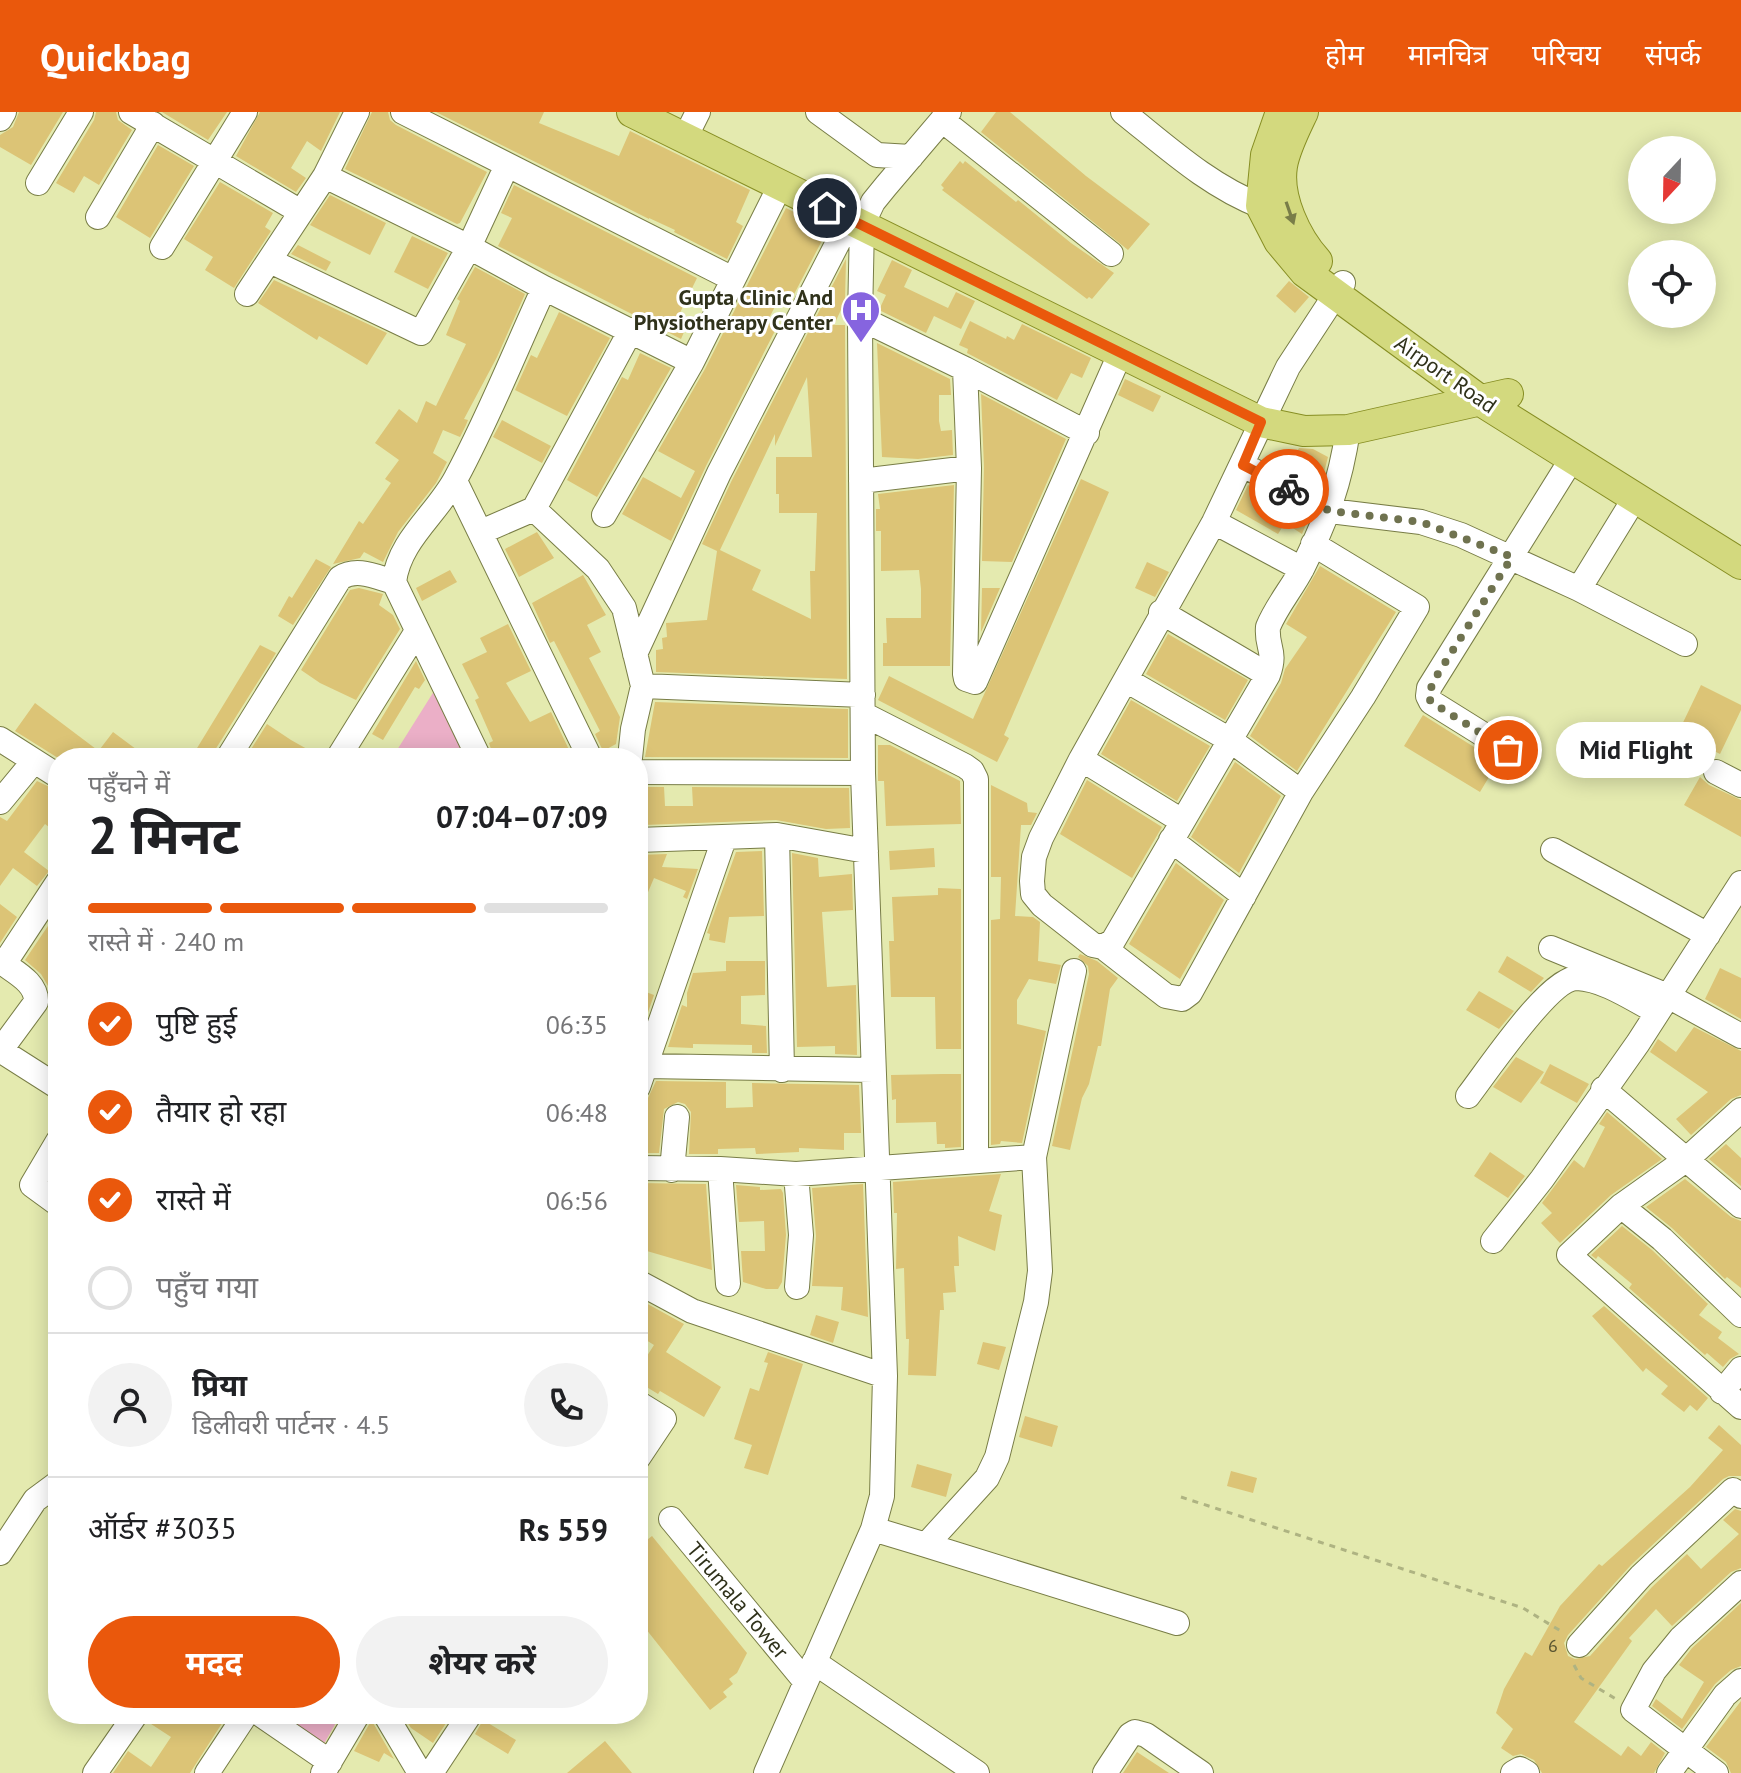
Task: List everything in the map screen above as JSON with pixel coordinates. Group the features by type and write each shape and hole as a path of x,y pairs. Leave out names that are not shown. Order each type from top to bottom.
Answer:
{"main road":[{"path":"632,112 692,125 780,186 1261,422 1304,431 1348,430 1494,398"},
{"path":"1261,206 1266,155 1281,112"},
{"name":"Airport Road","path":"1303,112 1282,167 1283,188 1289,213 1305,247 1339,290"},
{"name":"Airport Road","path":"1261,206 1270,228 1305,272 1339,290 1573,457 1741,564"},
{"name":"Airport Road","path":"1494,398 1649,480 1741,541"}],"street":[{"path":"0,119 4,112"},
{"path":"38,183 81,112"},
{"path":"162,247 245,112"},
{"path":"247,294 325,176 357,112"},
{"path":"403,112 733,279"},
{"path":"818,112 877,155 911,157"},
{"path":"1123,112 1212,182 1261,206"},
{"path":"98,217 139,116 301,212"},
{"path":"635,654 719,473 856,222 946,116 1111,254"},
{"path":"270,261 421,333 469,247 507,165"},
{"path":"325,176 692,362"},
{"path":"604,515 692,362 780,186"},
{"path":"766,1773 873,1529 882,1496 885,1376 863,773 860,318 856,222"},
{"path":"474,748 394,582 395,567 401,553 455,481 544,288"},
{"path":"1313,544 1417,607 1301,792 1190,993 1182,999 1166,996 1042,905 1033,894 1034,857 1081,759 1214,522 1288,367 1339,290"},
{"path":"860,318 1087,433"},
{"path":"481,532 534,509 631,330"},
{"path":"965,369 969,468 965,674 966,679 975,682 1120,354"},
{"path":"1103,947 1113,941 1268,675 1274,655 1267,636 1268,627 1302,569 1330,511 1344,462 1348,430"},
{"path":"1508,750 1431,702 1428,696 1434,680 1573,457"},
{"path":"1243,465 1330,511 1421,522 1512,557 1685,644"},
{"path":"861,481 969,468"},
{"path":"455,481 585,748"},
{"path":"1579,589 1636,496"},
{"path":"534,509 598,569 624,608 643,686 631,748"},
{"path":"1214,522 1302,569"},
{"path":"239,748 340,578 357,572 394,582"},
{"path":"1161,612 1268,675"},
{"path":"344,748 417,631"},
{"path":"1126,680 1230,740 1301,792"},
{"path":"643,686 863,704 965,766 976,779 976,1160"},
{"path":"0,739 48,770"},
{"path":"1081,759 1177,830 1244,896"},
{"path":"0,802 34,761"},
{"path":"648,772 863,773"},
{"path":"1716,772 1741,785"},
{"path":"648,840 777,835 866,851"},
{"path":"777,835 782,1070"},
{"path":"648,1059 724,839"},
{"path":"1553,850 1708,935"},
{"path":"1493,1241 1542,1179 1741,883"},
{"path":"48,896 2,962 37,993 36,1002 0,1051 48,1081"},
{"path":"1551,948 1662,1004"},
{"path":"926,1545 987,1478 997,1457 1036,1302 1040,1271 1034,1157 1074,971"},
{"path":"1468,1096 1507,1042 1544,1000 1570,978 1594,981 1662,1004 1741,1036"},
{"path":"648,1076 873,1070"},
{"path":"1603,1089 1741,1206"},
{"path":"1741,1110 1687,1159 1621,1206 1569,1255 1741,1407"},
{"path":"672,1170 677,1117"},
{"path":"648,1169 796,1174 1034,1157"},
{"path":"48,1158 32,1185 48,1197"},
{"path":"720,1169 728,1284"},
{"path":"796,1174 801,1235 797,1287"},
{"path":"1621,1206 1662,1239 1741,1315"},
{"path":"648,1287 692,1311 885,1376"},
{"path":"1722,1392 1741,1369"},
{"path":"648,1409 664,1419 648,1443"},
{"path":"1579,1645 1641,1576 1738,1489"},
{"path":"0,1553 35,1500 48,1490"},
{"name":"Tirumala Tower","path":"671,1519 810,1671 977,1773"},
{"path":"873,1529 1177,1623"},
{"path":"1716,1773 1679,1764 1633,1710 1654,1671 1681,1638 1741,1583"},
{"path":"1679,1764 1725,1695 1741,1681"},
{"path":"95,1773 129,1724"},
{"path":"207,1773 239,1724"},
{"path":"272,1724 326,1767 352,1724"},
{"path":"391,1724 420,1773"},
{"path":"431,1773 463,1724"},
{"path":"1105,1773 1135,1732 1146,1735 1198,1772"},
{"path":"1513,1773 1520,1769 1527,1773"}],"path":[{"path":"1181,1497 1523,1608 1549,1622 1579,1645 1573,1667 1581,1678 1633,1710"}],"shaded area":[{"path":"436,688 466,748 398,748"},
{"path":"280,1724 335,1724 321,1749"}],"building":[{"path":"19,112 63,112 31,165 0,147 0,135 13,127"},
{"path":"96,112 116,112 118,120 132,130 99,185 84,176 74,193 56,183"},
{"path":"162,112 227,112 208,140"},
{"path":"260,112 340,112 321,151 307,141 291,168 306,178 296,192 236,156"},
{"path":"372,112 388,112 390,120 396,125 487,172 460,223 345,169"},
{"path":"436,112 544,112 539,123 619,156 630,131 750,190 736,222 743,226 727,259 675,230"},
{"path":"996,112 1010,112 1086,176 1150,224 1128,250 981,132"},
{"path":"158,145 194,166 150,238 116,217"},
{"path":"960,161 963,164 965,161 1114,273 1092,299 1087,299 942,190 941,185"},
{"path":"220,182 273,213 265,227 271,231 234,288 205,270 213,257 184,239"},
{"path":"514,185 697,278 674,325 685,330 681,339 498,246 512,218 501,213"},
{"path":"330,195 386,223 370,255 310,225"},
{"path":"786,208 828,229 790,302 780,297 767,322 777,327 671,541 622,514 643,477 681,498 695,471 658,451 705,369"},
{"path":"412,236 448,253 428,289 394,272"},
{"path":"298,245 331,262 326,271 291,254"},
{"path":"846,259 845,301 834,325 845,325 847,679 656,672 656,650 663,649 662,638 667,637 666,623 707,620 717,551 702,544","holes":["807,377 812,457 776,457 779,513 817,513 815,571 810,571 811,619 752,590 761,570 720,550 775,434 775,446"]},
{"path":"892,260 912,270 904,287 948,308 956,292 975,301 961,329 934,316 926,333 879,310 886,295 877,291"},
{"path":"475,267 525,294 497,357 464,419 468,420 466,425 460,437 443,430 433,453 447,462 436,483 398,532 383,562 364,552 360,558 333,564 359,521 363,524 391,483 385,479 399,460 375,443 399,409 417,423 426,401 436,406 466,344 446,335 460,301 457,299"},
{"path":"274,280 387,333 367,365 319,336 317,340 258,303"},
{"path":"1289,281 1309,297 1295,313 1276,296"},
{"path":"559,312 610,338 567,416 515,390 531,355 537,358"},
{"path":"970,321 1014,340 1022,324 1091,358 1082,378 1071,373 1057,400 967,353 968,349 959,345"},
{"path":"877,343 950,379 951,395 939,395 939,421 941,431 952,430 953,455 918,459 882,457"},
{"path":"640,353 671,368 597,497 567,480 622,377 628,380"},
{"path":"1125,379 1161,396 1153,412 1118,395"},
{"path":"981,394 1066,439 1012,562 982,561 984,467"},
{"path":"502,420 551,446 542,463 493,437"},
{"path":"1299,448 1313,449 1328,457 1320,488 1286,471"},
{"path":"1081,479 1109,492 1004,735 1009,738 997,762 878,700 889,676 973,719"},
{"path":"954,485 950,666 883,666 883,643 887,643 886,618 921,618 921,589 919,570 881,571 881,531 876,531 876,509 880,509 878,494"},
{"path":"1248,485 1309,517 1302,534 1285,523 1278,534 1236,510"},
{"path":"537,532 554,558 519,577 505,549"},
{"path":"316,559 331,567 293,625 278,616"},
{"path":"1147,562 1169,572 1155,597 1135,588"},
{"path":"1320,566 1396,612 1297,771 1250,736 1281,683 1285,669 1307,637 1286,624"},
{"path":"450,570 457,582 422,601 416,588"},
{"path":"583,575 606,615 587,625 601,652 589,658 620,717 616,744 602,748 595,734 600,731 554,641 550,643 532,603"},
{"path":"359,588 383,594 379,605 393,615 400,629 356,700 301,670 350,590"},
{"path":"982,588 1000,588 981,632"},
{"path":"508,624 531,671 506,683 530,722 551,712 568,748 491,748 489,743 493,741 475,700 479,698 462,664 487,652 480,638"},
{"path":"1168,634 1248,680 1225,720 1146,674"},
{"path":"260,645 276,653 216,748 197,748"},
{"path":"416,661 425,680 419,689 415,687 383,740 372,734"},
{"path":"1701,685 1741,705 1720,754 1678,733"},
{"path":"1131,700 1210,746 1177,801 1101,754"},
{"path":"655,702 848,709 848,758 648,757 647,748"},
{"path":"35,703 95,748 48,748 48,752 15,731"},
{"path":"1423,715 1498,762 1480,792 1404,746"},
{"path":"267,724 305,748 252,748"},
{"path":"113,732 135,748 101,748"},
{"path":"878,745 890,745 960,781 961,824 886,826 884,781 878,781"},
{"path":"1235,762 1281,796 1239,873 1191,837"},
{"path":"1700,777 1709,785 1741,800 1741,837 1684,805"},
{"path":"1087,780 1162,827 1132,878 1060,834"},
{"path":"37,781 48,786 48,826 45,824 24,852 48,870 37,886 13,868 0,886 0,817 7,821"},
{"path":"991,785 1027,803 1028,812 1037,813 1031,825 1021,825 1015,916 1033,917 1040,922 1038,961 1061,965 1056,984 1029,979 1017,1000 1017,1024 1046,1031 1022,1143 1001,1141 1000,1144 991,1145 991,920 1000,919 1001,877 991,877"},
{"path":"648,787 664,787 665,806 693,806 692,787 849,788 850,828 826,829 776,820 648,825"},
{"path":"934,848 935,867 890,870 889,851"},
{"path":"762,851 764,916 729,917 725,943 709,940 710,934 707,933 736,852"},
{"path":"792,853 818,858 819,877 852,874 853,910 822,912 827,987 856,985 857,1055 835,1054 835,1046 797,1047"},
{"path":"667,854 662,867 698,869 687,899 683,897 686,891 654,878 648,892 648,855"},
{"path":"1176,863 1224,900 1180,979 1129,944"},
{"path":"938,888 961,889 961,1049 936,1049 935,997 891,997 889,941 894,941 892,897 938,895"},
{"path":"0,904 17,917 0,943"},
{"path":"48,926 48,986 41,974 25,960"},
{"path":"1080,954 1097,961 1118,978 1110,989 1101,1046 1098,1046 1089,1084 1082,1098 1070,1150 1052,1146 1089,974 1088,966 1078,957"},
{"path":"1507,956 1544,978 1531,992 1498,972"},
{"path":"726,961 765,961 765,995 741,996 741,1024 766,1026 767,1053 752,1053 752,1045 693,1044 693,1048 668,1047 682,1005 687,1007 687,993 693,973 726,971"},
{"path":"1720,968 1741,978 1741,1019 1705,999"},
{"path":"1479,991 1514,1011 1499,1029 1466,1010"},
{"path":"648,993 654,995 648,1012"},
{"path":"1694,1027 1741,1051 1741,1095 1731,1099 1691,1135 1676,1119 1708,1092 1650,1052 1658,1039 1676,1052"},
{"path":"1516,1057 1544,1072 1521,1103 1493,1087"},
{"path":"1550,1064 1589,1084 1577,1103 1540,1083"},
{"path":"961,1074 961,1147 945,1148 945,1144 937,1144 936,1122 896,1123 896,1099 892,1100 891,1075"},
{"path":"656,1081 726,1082 726,1108 753,1107 752,1083 859,1085 861,1133 844,1133 844,1150 799,1148 799,1152 756,1154 755,1148 718,1149 718,1154 689,1154 691,1112 685,1104 678,1102 664,1109 659,1153 648,1153 648,1098"},
{"path":"1607,1112 1662,1159 1611,1195 1560,1243 1541,1223 1552,1213 1542,1203 1574,1160 1584,1168 1605,1127 1599,1124"},
{"path":"1726,1144 1741,1158 1741,1186 1709,1159"},
{"path":"1490,1152 1525,1176 1508,1198 1474,1176"},
{"path":"1001,1174 989,1211 1002,1215 995,1251 958,1236 959,1266 954,1266 956,1292 943,1293 944,1310 940,1310 936,1376 908,1375 904,1268 896,1269 897,1213 894,1213 893,1182"},
{"path":"1685,1179 1731,1217 1741,1221 1741,1288 1727,1277 1725,1279 1646,1207"},
{"path":"648,1183 706,1184 712,1270 648,1251"},
{"path":"863,1184 868,1317 841,1310 843,1287 812,1286 816,1236 812,1188"},
{"path":"736,1185 760,1187 760,1190 781,1189 783,1193 786,1235 782,1282 778,1289 743,1282 741,1251 765,1251 764,1221 739,1222"},
{"path":"1622,1226 1708,1304 1699,1315 1722,1332 1718,1338 1739,1354 1723,1367 1629,1288 1632,1284 1598,1256 1596,1259 1591,1255"},
{"path":"648,1304 684,1324 666,1352 721,1387 704,1417 660,1391 658,1394 648,1388 648,1354 654,1345 648,1341"},
{"path":"1604,1306 1708,1398 1697,1411 1690,1405 1684,1412 1661,1394 1668,1386 1646,1368 1643,1372 1592,1316"},
{"path":"816,1315 839,1322 833,1343 810,1335"},
{"path":"983,1342 1006,1347 999,1370 977,1364"},
{"path":"768,1352 803,1364 768,1475 744,1468 752,1445 734,1439 750,1388 759,1391 768,1363 764,1362"},
{"path":"1025,1416 1058,1426 1052,1447 1019,1437"},
{"path":"1719,1425 1741,1445 1741,1476 1723,1479 1631,1565 1564,1643 1568,1656 1575,1659 1590,1656 1652,1587 1687,1554 1701,1569 1739,1534 1723,1520 1735,1509 1741,1511 1741,1568 1731,1572 1672,1626 1656,1609 1629,1638 1632,1641 1574,1722 1621,1756 1628,1746 1641,1756 1651,1742 1665,1753 1654,1773 1542,1773 1534,1760 1521,1754 1513,1756 1501,1748 1513,1729 1496,1713 1504,1689 1525,1652 1532,1656 1560,1606 1599,1564 1602,1566 1690,1487 1723,1450 1708,1438"},
{"path":"917,1464 952,1474 946,1497 911,1487"},
{"path":"1231,1471 1257,1478 1253,1493 1227,1486"},
{"path":"652,1536 747,1653 737,1673 729,1679 733,1684 723,1692 727,1697 710,1710 648,1632 648,1539"},
{"path":"1741,1603 1741,1666 1731,1670 1715,1684 1682,1729 1652,1706 1656,1699 1682,1719 1704,1682 1679,1665 1692,1648"},
{"path":"1741,1701 1741,1773 1731,1773 1726,1762 1706,1747"},
{"path":"151,1724 222,1724 190,1773 113,1773 128,1751 151,1767 171,1737"},
{"path":"369,1724 374,1724 394,1759 384,1753 379,1762 354,1751"},
{"path":"408,1724 445,1724 433,1743"},
{"path":"481,1724 490,1724 516,1740 508,1754 475,1734"},
{"path":"605,1741 632,1773 567,1773"},
{"path":"1137,1752 1169,1773 1123,1773"}],"way so far":[{"path":"1289,489 1330,511 1421,522 1512,557 1429,688 1428,696 1431,702 1508,750"}],"place":[{"name":"Gupta Clinic And Physiotherapy Center","path":"861,344"},
{"name":"Mid Flight","path":"1508,750"}],"route":[{"path":"827,208 1261,422 1243,465 1289,489"}]}
